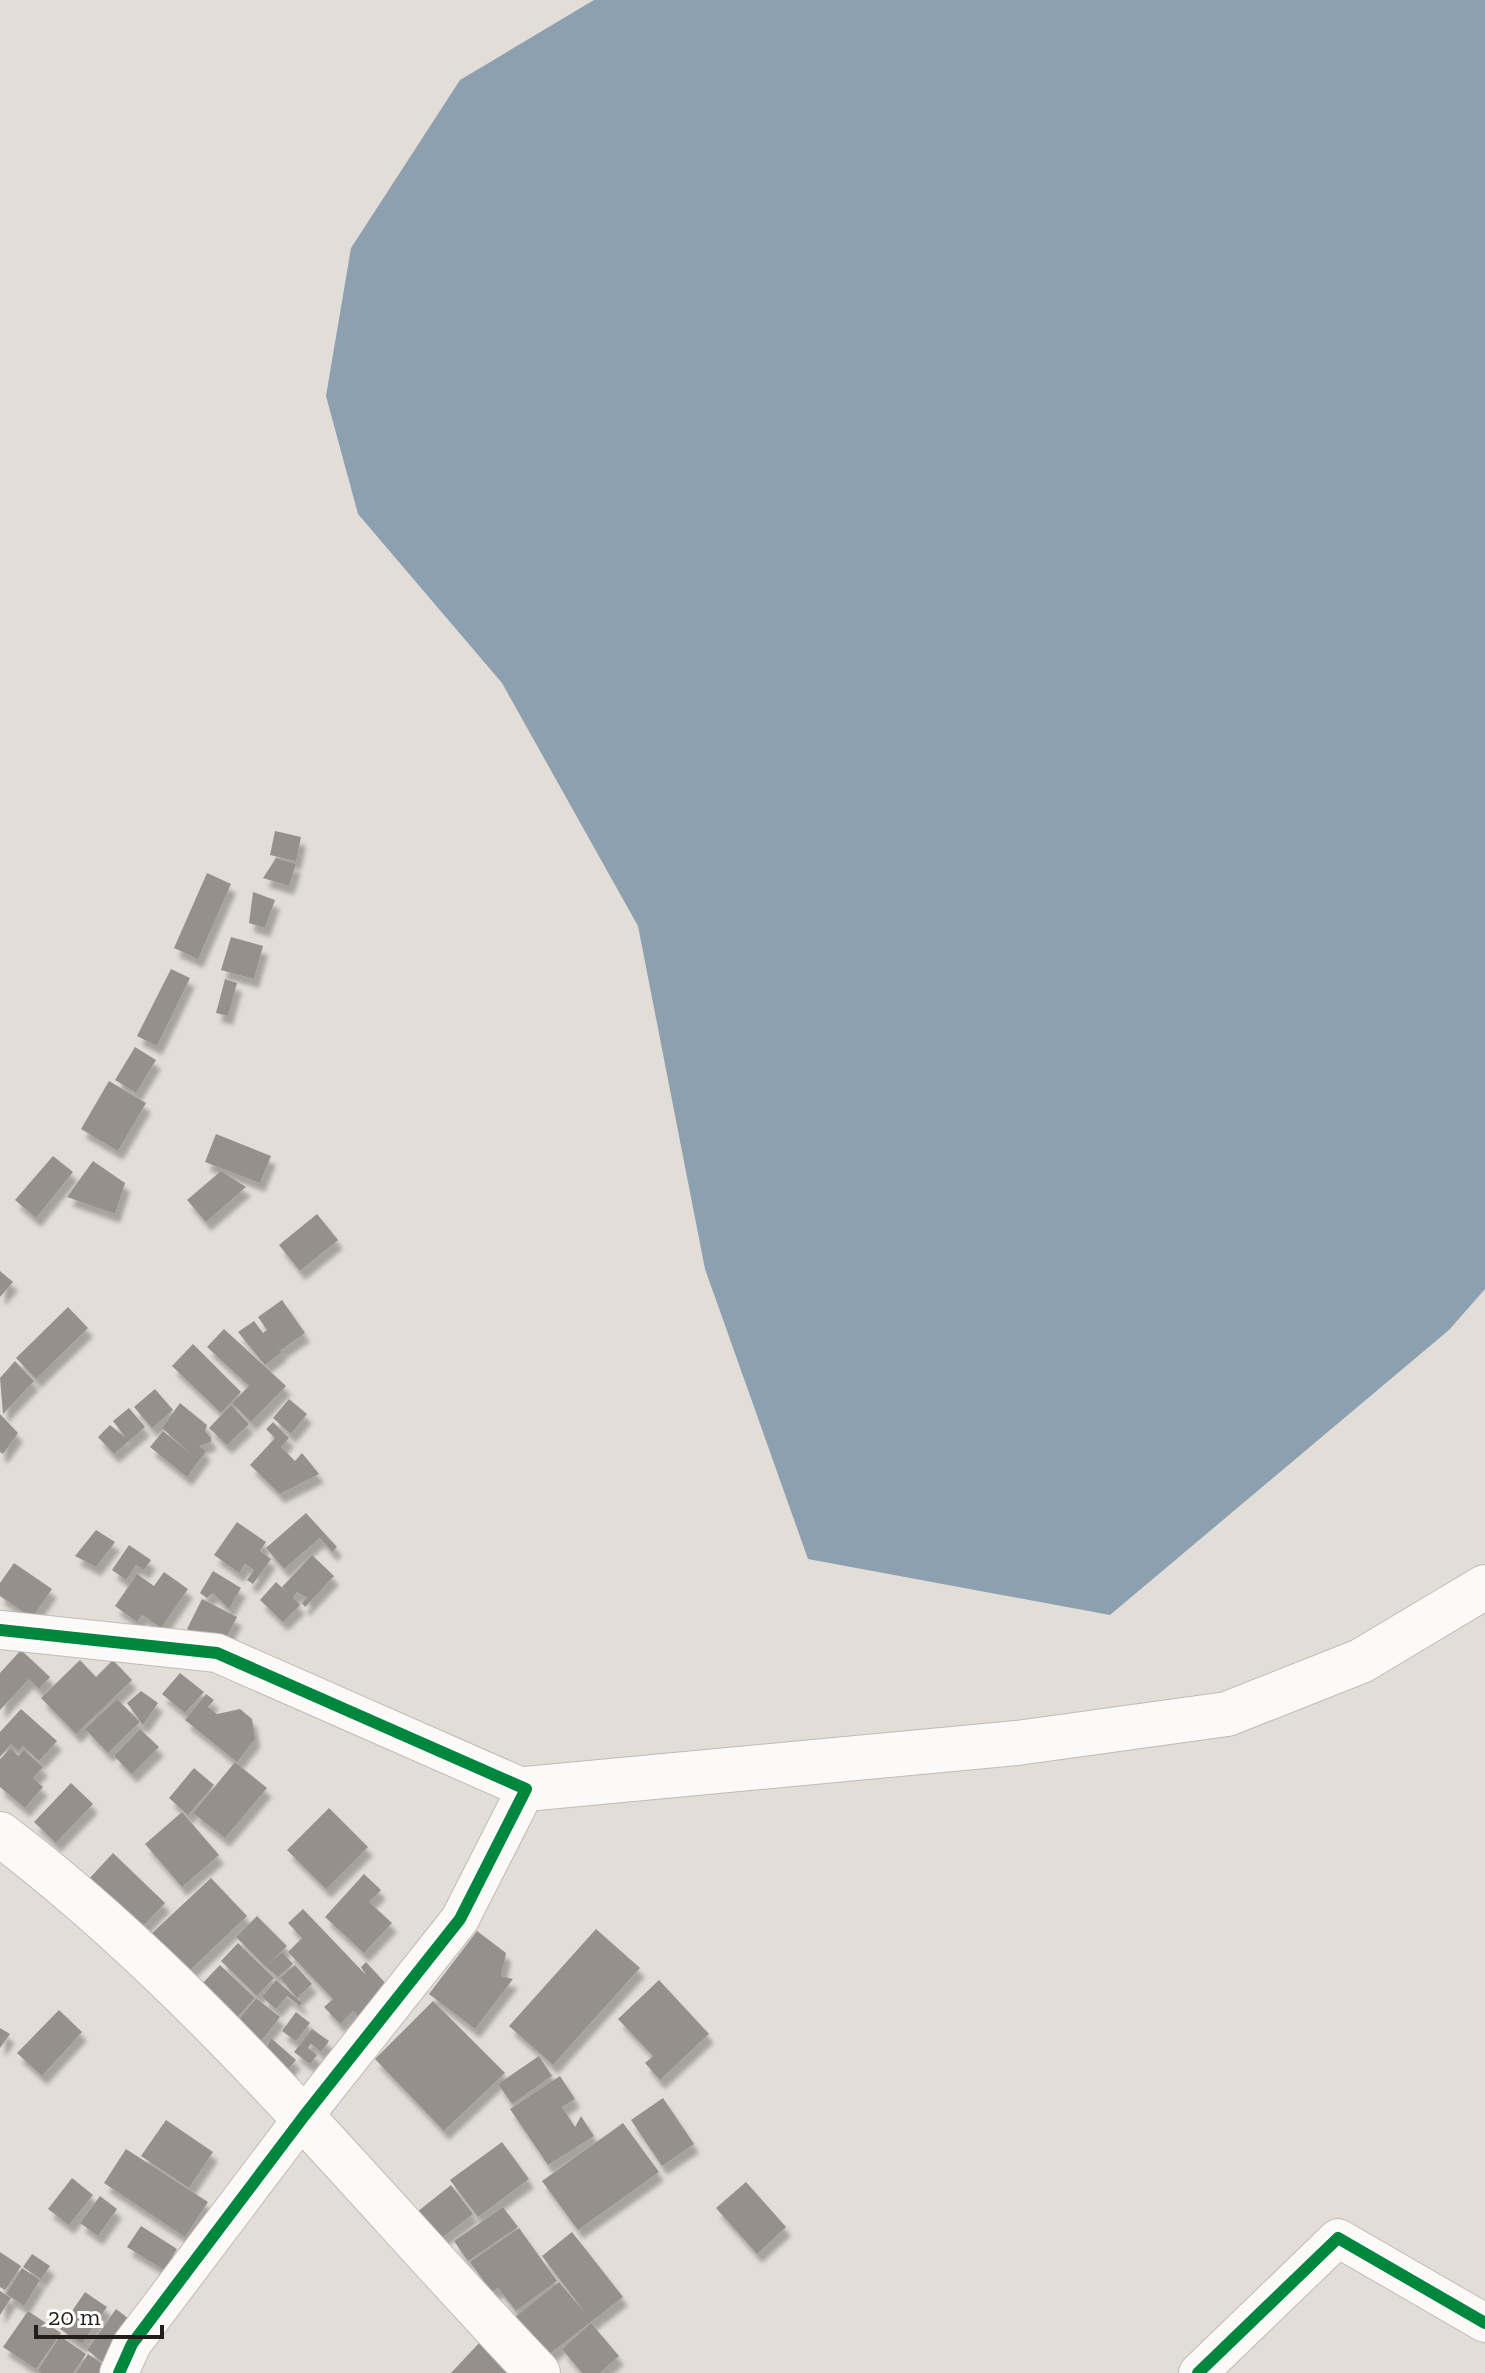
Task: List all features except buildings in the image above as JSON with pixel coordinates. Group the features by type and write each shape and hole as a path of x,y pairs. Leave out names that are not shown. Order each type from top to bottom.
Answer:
{"main road":[{"path":"526,1789 1017,1743 1227,1714 1361,1661 1485,1587"},
{"path":"0,1834 76,1892 304,2116 419,2248 538,2373"}],"street":[{"path":"0,1630 217,1653 526,1789 460,1919 304,2116 132,2344 119,2373"},
{"path":"1198,2373 1338,2238 1485,2323"}],"water":[{"path":"594,0 1485,0 1485,1289 1449,1330 1110,1615 808,1559 705,1269 638,926 502,683 358,514 326,396 351,248 460,80"}],"cycle path":[{"path":"0,1630 217,1653 526,1789 460,1919 304,2116 132,2344 119,2373"},
{"path":"1198,2373 1338,2238 1485,2323"}]}
